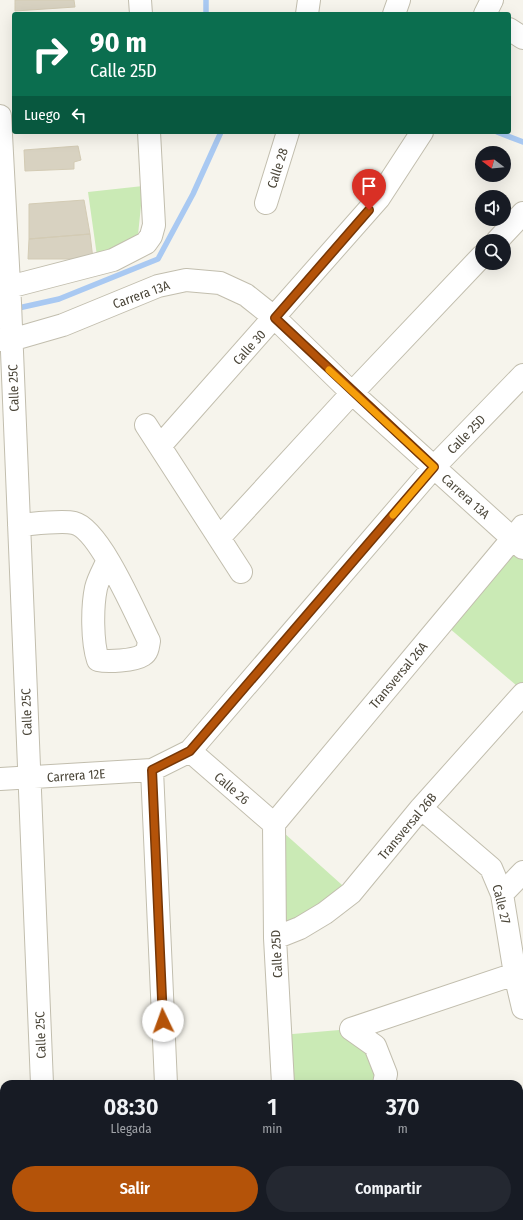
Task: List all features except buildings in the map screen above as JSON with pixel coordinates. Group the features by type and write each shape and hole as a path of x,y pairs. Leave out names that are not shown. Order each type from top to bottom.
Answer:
{"street":[{"path":"140,0 141,12"},
{"path":"307,12 309,0"},
{"path":"395,12 399,0"},
{"path":"511,30 523,38"},
{"path":"0,116 7,335"},
{"path":"6,292 113,260 146,243 151,236 154,225 149,134"},
{"name":"Calle 30","path":"160,446 275,318 379,198 421,134"},
{"name":"Calle 28","path":"266,203 288,135"},
{"path":"504,234 523,213"},
{"path":"219,538 352,393 475,263"},
{"name":"Carrera 13A","path":"7,335 64,325 158,286 186,280 220,283 246,295 275,318 352,393 434,467 519,537"},
{"name":"Calle 25C","path":"7,335 19,525 42,1080"},
{"name":"Calle 25D","path":"152,770 190,751 434,467 523,375"},
{"path":"146,425 241,572"},
{"path":"19,525 73,522 83,526 97,540 108,560"},
{"name":"Transversal 26A","path":"274,824 519,537"},
{"name":"Transversal 26B","path":"275,938 300,928 325,913 351,892 422,808 523,694"},
{"name":"Calle 26","path":"190,751 274,824"},
{"path":"152,770 166,1080"},
{"name":"Carrera 12E","path":"0,779 152,770"},
{"name":"Calle 27","path":"422,808 491,868 502,894 515,974 523,1008"},
{"name":"Calle 25D","path":"274,824 275,938 283,1080"},
{"path":"502,894 523,872"},
{"path":"385,1080 386,1074 374,1046 351,1029 515,974"}],"green space":[{"path":"143,186 138,235 97,256 88,192"},
{"path":"512,538 523,548 523,691 442,622"},
{"path":"274,824 351,893 275,938"},
{"path":"351,1029 375,1046 383,1080 283,1080 281,1035"}],"waterway":[{"path":"206,0 206,12"},
{"path":"14,309 59,299 158,259 193,194 220,134"},
{"path":"502,134 523,142"}],"slow traffic":[{"path":"329,370 352,393 434,467 393,515"}],"route":[{"path":"163,1021 152,770 190,751 434,467 352,393 275,318 369,210"}]}
